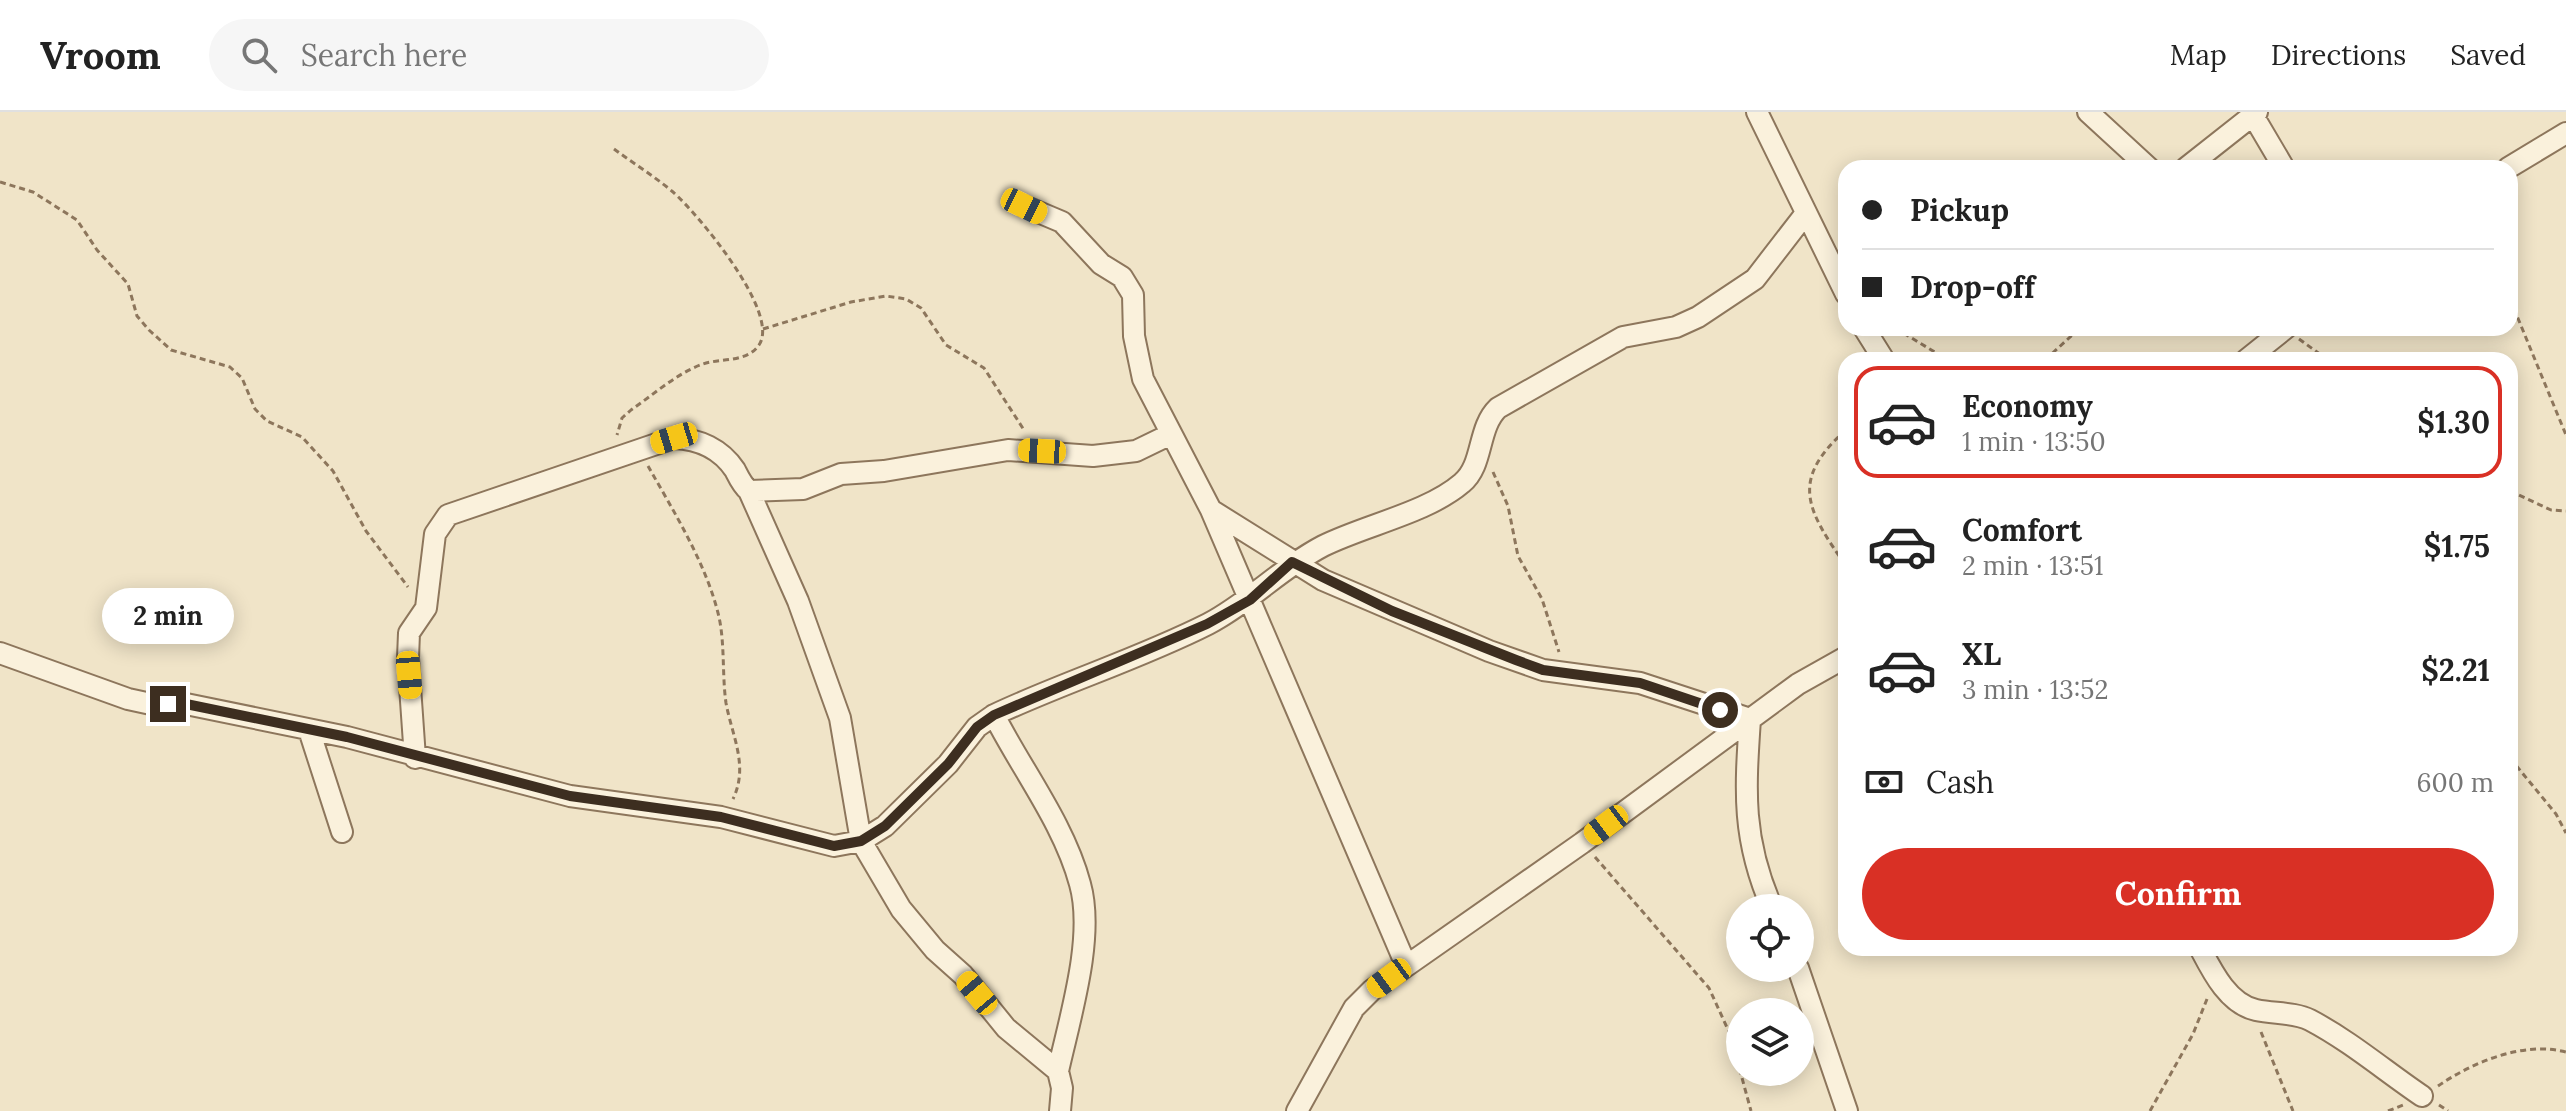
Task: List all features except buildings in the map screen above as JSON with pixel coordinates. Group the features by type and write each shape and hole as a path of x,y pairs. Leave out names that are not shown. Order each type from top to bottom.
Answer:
{"street":[{"path":"1757,112 1838,278"},
{"path":"2088,112 2140,160"},
{"path":"2196,160 2253,113 2279,160"},
{"path":"2518,162 2566,133"},
{"path":"1024,206 1062,222 1101,264 1127,284 1133,295 1134,336 1143,379 1211,510 1406,965"},
{"path":"0,653 128,699 151,704 186,704 309,730 570,796 721,817 834,846 861,841 885,826 916,798 977,727 994,715 1207,624 1250,600 1292,562 1352,532 1452,490 1471,472 1488,420 1498,408 1630,333 1685,324 1755,279 1806,213"},
{"path":"2259,352 2285,336"},
{"path":"749,491 803,489 841,474 884,471 1008,450 1093,456 1136,451 1171,434"},
{"path":"415,758 409,633 426,608 432,547 440,522 448,515 674,438 702,442 724,457 749,491 798,601 840,718 861,841 901,909 918,930 1006,1028 1058,1071"},
{"path":"1211,510 1292,562 1392,611 1489,651 1567,674 1640,683 1750,719"},
{"path":"1297,1111 1354,1008 1406,965 1582,843 1798,684 1838,662"},
{"path":"994,715 1041,799 1081,886 1084,936 1058,1071 1062,1088 1060,1111"},
{"path":"1750,719 1744,802 1755,869 1766,894"},
{"path":"309,730 342,832"},
{"path":"2204,956 2215,976 2233,997 2252,1010 2306,1018 2339,1037 2422,1096"},
{"path":"1803,982 1847,1111"}],"path":[{"path":"613,459 618,428 631,410 698,366 732,360 754,350 761,343 762,329 742,276 708,228 673,192 614,149"},
{"path":"0,182 33,192 67,211 128,284 137,316 149,330 171,350 230,367 242,378 261,415 302,437 333,471 366,531 426,608"},
{"path":"762,329 851,302 886,296 906,299 921,308 946,345 984,368 1018,424 1042,451"},
{"path":"2518,318 2566,435"},
{"path":"1908,336 1935,352"},
{"path":"2054,352 2071,336"},
{"path":"2296,336 2317,352"},
{"path":"1838,439 1816,462 1807,488 1811,510 1838,553"},
{"path":"1479,444 1508,506 1518,556 1542,599 1567,674"},
{"path":"638,449 682,529 719,616 726,703 738,746 741,779 721,817"},
{"path":"2518,495 2551,510 2566,511"},
{"path":"2518,768 2556,814 2566,833"},
{"path":"1582,843 1709,988 1730,1034 1751,1111"},
{"path":"2150,1111 2193,1034 2215,976"},
{"path":"2252,1010 2293,1111"},
{"path":"2388,1111 2422,1096 2456,1074 2494,1058 2550,1048 2566,1052"}],"route":[{"path":"168,704 186,704 347,737 415,758 570,796 721,817 834,846 861,841 885,826 948,764 977,727 994,715 1046,690 1207,624 1250,600 1292,562 1323,580 1392,611 1543,670 1640,683 1720,710"}]}
